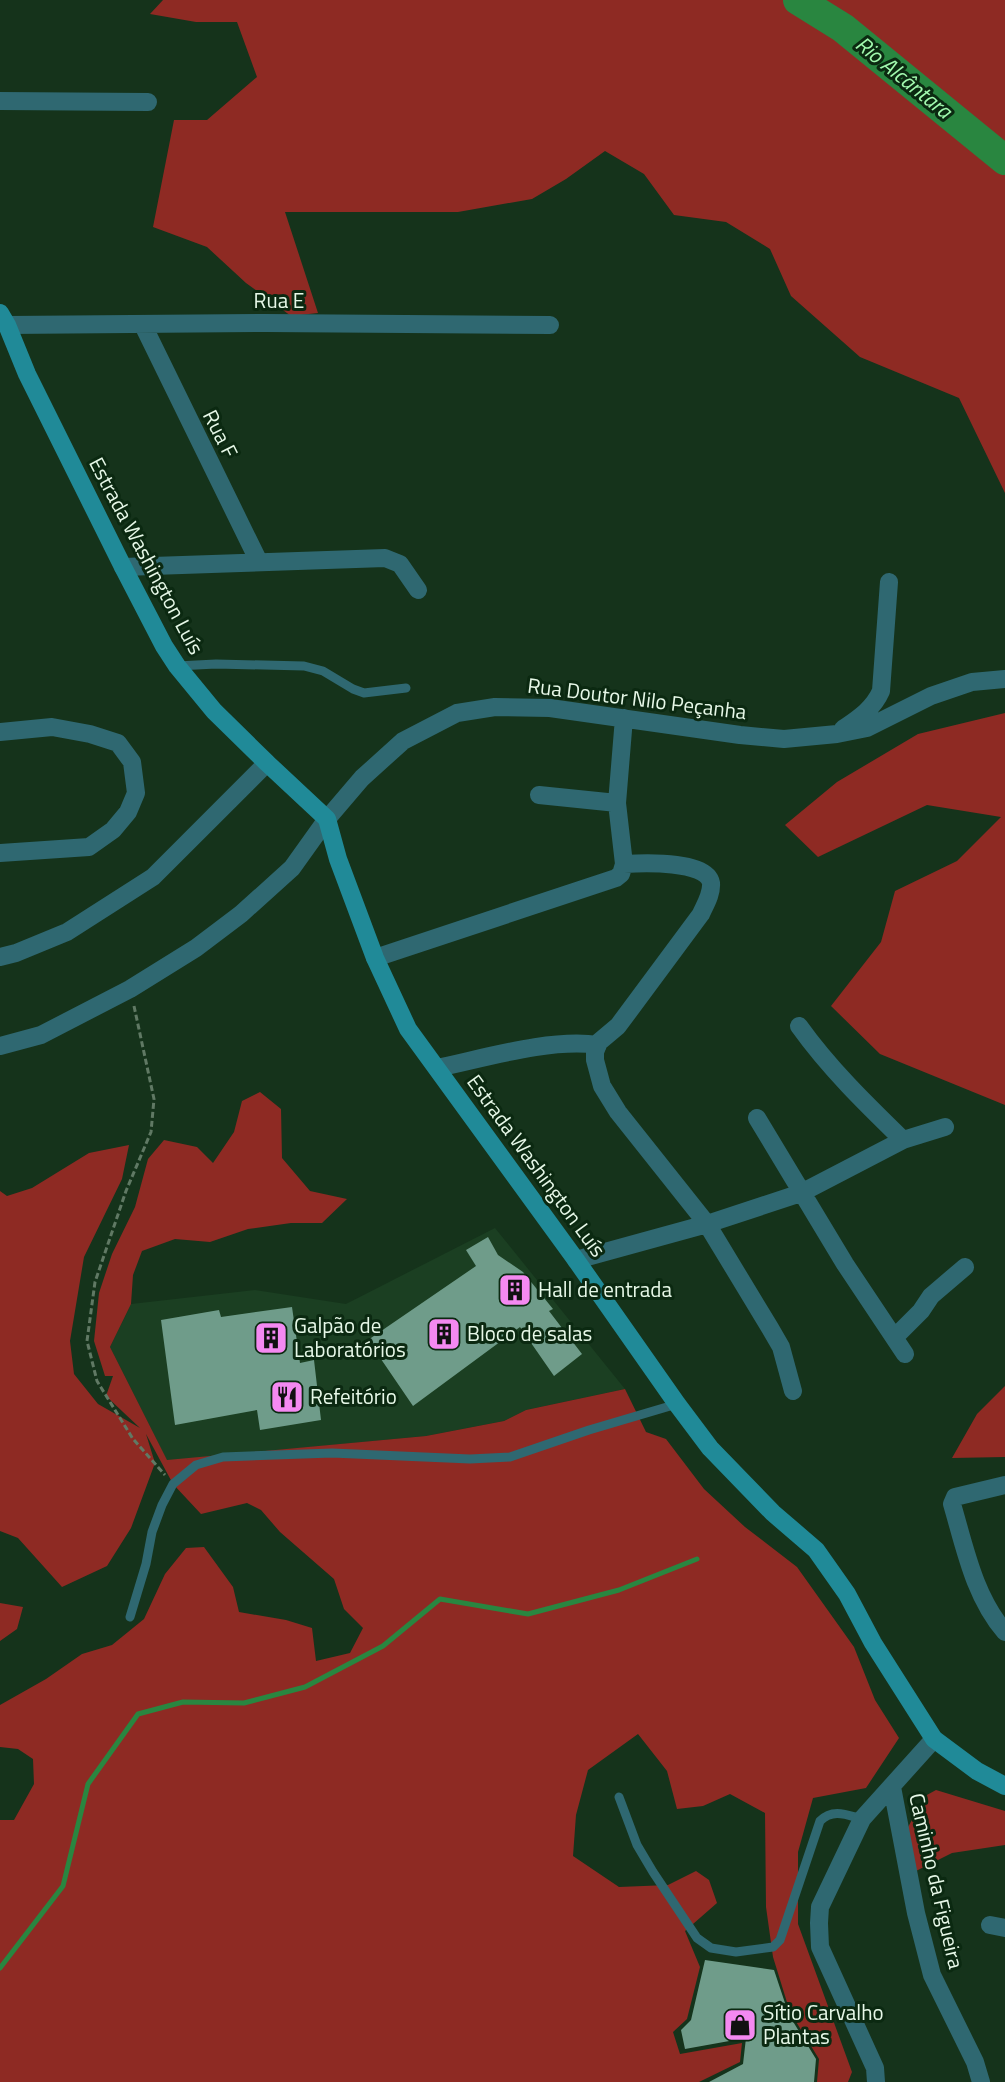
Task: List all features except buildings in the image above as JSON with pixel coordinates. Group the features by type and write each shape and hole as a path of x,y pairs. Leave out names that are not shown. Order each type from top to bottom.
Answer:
{"street":[{"path":"0,101 148,102"},
{"name":"Rua E","path":"4,319 143,325 266,323 550,326"},
{"name":"Estrada Washington Luís","path":"4,319 27,374 164,646 177,666 214,711 327,819 338,859 375,958 408,1029 576,1260 677,1404 718,1456 773,1513 816,1550 847,1594 873,1643 934,1739"},
{"name":"Rua F","path":"143,325 259,562"},
{"path":"123,567 385,558 400,564 418,590"},
{"path":"837,734 863,715 876,702 881,691 890,582"},
{"name":"Rua Doutor Nilo Peçanha","path":"0,1046 41,1035 130,989 196,948 242,914 292,868 327,819 362,778 403,741 457,713 495,707 550,708 784,739 837,734 867,728 931,696 972,682 1005,679"},
{"path":"375,958 616,878 621,874 624,864 618,803 624,718"},
{"path":"0,732 52,727 90,734 118,743 132,762 136,793 128,812 113,830 89,847 0,853"},
{"path":"0,957 16,953 67,932 153,877 267,763"},
{"path":"539,795 618,803"},
{"path":"624,864 661,863 696,869 707,876 711,884 709,899 701,914 618,1026 599,1042 595,1060 600,1077 618,1112 707,1224 781,1347 793,1391"},
{"path":"799,1026 818,1054 903,1140"},
{"path":"437,1068 578,1042 598,1045"},
{"path":"757,1118 845,1264 905,1354"},
{"path":"576,1260 707,1224 801,1193 903,1140 945,1127"},
{"path":"894,1338 943,1285 965,1267"},
{"path":"1005,1485 955,1497 951,1503 979,1592 1005,1632"},
{"path":"876,2082 875,2068 820,1947 820,1907 862,1819 934,1739 977,1771 1005,1786"},
{"name":"Caminho da Figueira","path":"892,1787 916,1913 932,1976 975,2062 981,2082"}],"lane":[{"path":"177,666 216,664 304,666 323,671 364,693 406,688"},
{"path":"130,1617 146,1564 152,1532 162,1505 173,1484 196,1465 223,1457 332,1453 470,1459 510,1457 677,1404"},
{"path":"619,1797 637,1845 652,1872 697,1938 711,1948 736,1952 773,1947 780,1941 820,1821 826,1815 833,1813 862,1819"}],"path":[{"path":"130,989 154,1099 151,1132 126,1191 95,1282 87,1341 97,1381 133,1439 173,1484"}],"shaded area":[{"path":"163,0 1005,0 1005,493 959,398 860,357 791,296 770,249 726,222 674,215 644,174 605,151 566,179 532,199 458,212 285,212 318,313 291,316 246,283 207,247 153,227 174,120 207,120 257,77 237,22 196,22 150,14"},
{"path":"1005,713 1005,1105 880,1054 831,1006 881,942 895,891 957,861 1001,817 927,805 818,857 785,825 837,782 918,734"},
{"path":"260,1092 281,1109 282,1158 310,1191 347,1199 322,1223 291,1223 248,1229 210,1242 175,1239 142,1251 133,1275 131,1304 110,1347 167,1460 426,1436 504,1421 526,1410 625,1389 646,1432 666,1439 704,1489 745,1527 797,1567 854,1647 875,1700 899,1738 866,1788 813,1798 798,1852 798,1924 852,2072 848,2082 817,2082 819,2059 790,2012 773,1957 766,1907 765,1813 730,1794 703,1806 677,1809 667,1771 638,1734 588,1770 576,1815 573,1856 619,1887 668,1885 696,1871 709,1880 717,1903 685,1931 700,1967 687,2019 673,2032 680,2054 742,2043 740,2062 699,2082 0,2082 0,1820 14,1820 34,1784 33,1759 18,1749 0,1747 0,1705 46,1679 82,1654 112,1645 144,1619 165,1574 186,1548 204,1547 233,1587 239,1612 286,1620 312,1628 316,1661 350,1653 363,1628 344,1609 334,1579 280,1532 261,1510 247,1503 201,1514 173,1484 146,1434 155,1463 131,1528 107,1566 62,1587 18,1538 0,1531 0,1191 7,1196 32,1188 89,1153 129,1145 122,1179 84,1257 70,1341 74,1374 98,1404 140,1428 106,1396 113,1376 105,1376 94,1341 99,1293 112,1254 135,1207 148,1159 164,1140 197,1147 213,1163 234,1132 242,1101"},
{"path":"495,1228 625,1389 526,1410 504,1421 426,1436 167,1461 110,1347 131,1304 255,1290 346,1304"},
{"path":"1005,1386 1005,1457 952,1458 977,1414"},
{"path":"0,1603 23,1607 17,1629 0,1641"},
{"path":"936,1790 1005,1811 1005,1845 952,1853 910,1874 901,1840 925,1796"}],"waterway":[{"name":"Rio Alcântara","path":"798,0 843,28 1005,160"},
{"path":"0,1968 63,1886 88,1784 138,1714 183,1702 244,1703 305,1687 383,1646 440,1599 528,1614 619,1590 697,1559"}],"place":[{"name":"Hall de entrada","path":"515,1290"},
{"name":"Bloco de salas","path":"444,1334"},
{"name":"Galpão de Laboratórios","path":"271,1338"},
{"name":"Refeitório","path":"287,1397"},
{"name":"Sítio Carvalho Plantas","path":"740,2025"}]}
